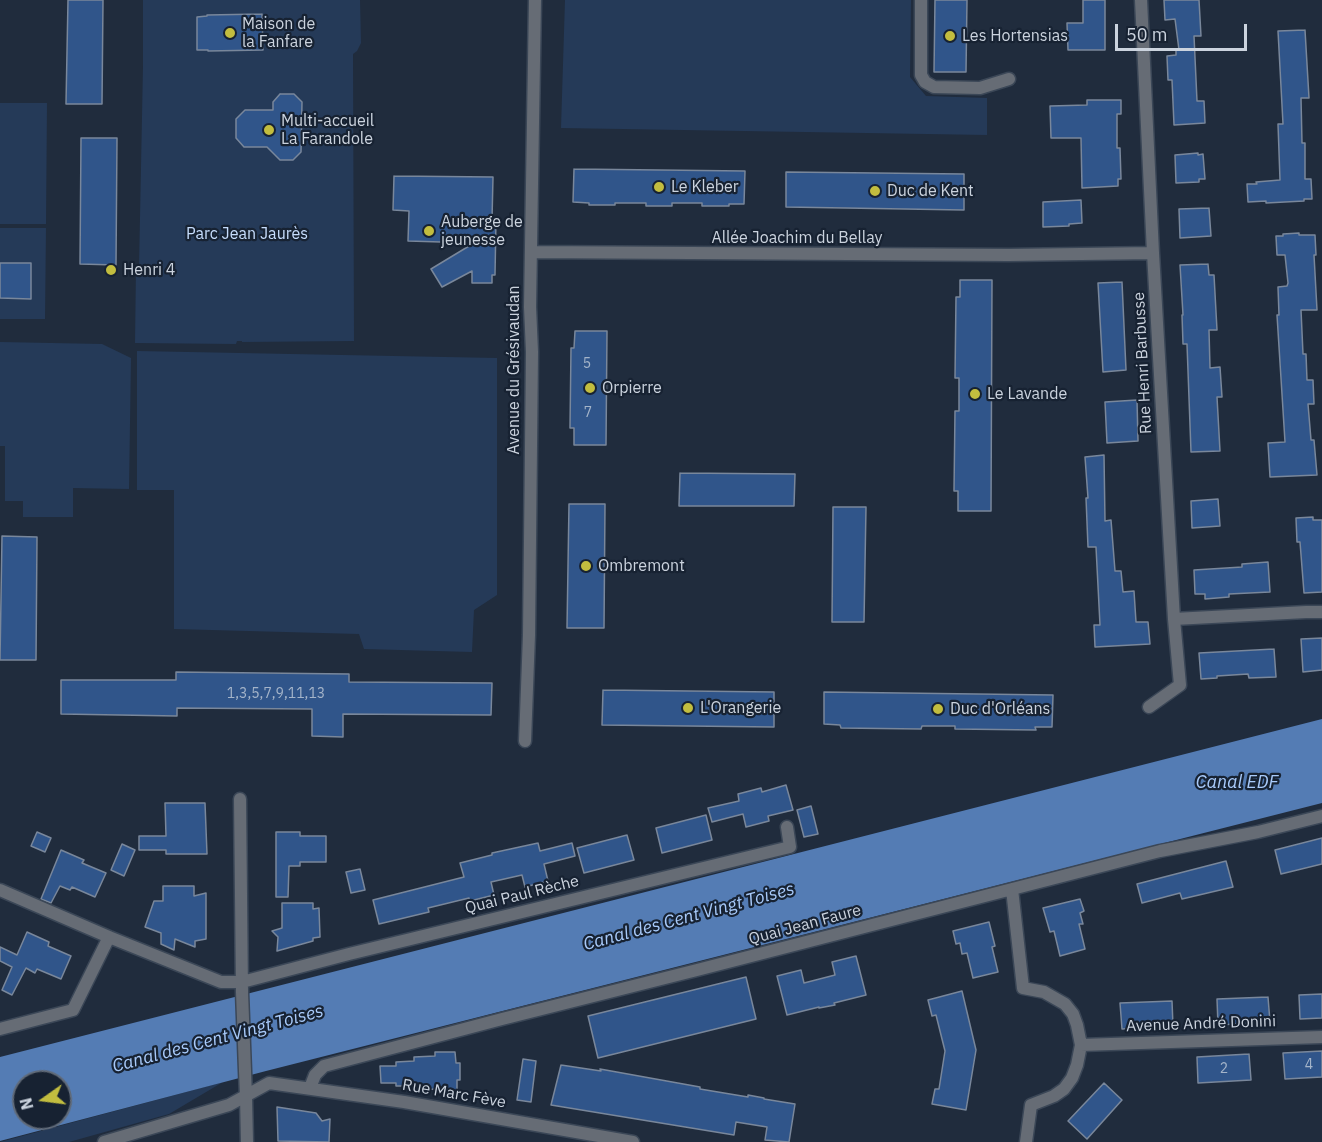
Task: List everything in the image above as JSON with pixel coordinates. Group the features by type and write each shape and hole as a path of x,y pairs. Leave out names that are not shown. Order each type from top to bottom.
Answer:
{"street":[{"name":"Avenue du Grésivaudan","path":"525,741 530,579 532,352 530,307 535,0"},
{"path":"921,0 921,75 925,82 934,87 981,88 1009,79"},
{"name":"Rue Henri Barbusse","path":"1141,0 1153,253 1174,619 1180,685 1149,707"},
{"name":"Allée Joachim du Bellay","path":"531,252 1062,255 1153,253"},
{"path":"1174,619 1322,612"},
{"path":"240,799 242,987 247,1142"},
{"name":"Quai Jean Faure","path":"310,1088 315,1075 324,1066 1160,851 1258,832 1322,816"},
{"name":"Quai Paul Rèche","path":"242,987 349,954 790,847 787,827"},
{"path":"0,890 221,982 242,987"},
{"path":"1012,890 1023,988 1044,992 1065,1004 1073,1014 1081,1045 1072,1078 1064,1089 1054,1096 1031,1105 1026,1142"},
{"path":"0,1029 73,1010 109,937"},
{"name":"Avenue André Donini","path":"1081,1045 1322,1037"},
{"name":"Rue Marc Fève","path":"246,1097 269,1083 416,1104 633,1142"},
{"path":"104,1142 229,1105 246,1097"}],"green space":[{"name":"Parc Jean Jaurès","path":"143,0 360,0 361,43 353,54 354,341 237,341 236,344 135,343 136,268 139,268"},
{"path":"565,0 911,0 910,77 926,96 987,98 987,135 561,128"},
{"path":"0,103 47,103 46,224 0,224"},
{"path":"0,228 46,228 45,319 0,319 0,298 30,299 31,263 0,263"},
{"path":"0,342 102,344 131,358 129,489 73,488 73,517 23,517 23,501 5,501 5,446 0,446"},
{"path":"137,351 497,358 497,595 474,610 472,652 364,649 359,634 174,629 174,490 137,490"},
{"path":"223,1082 169,1114 69,1142 0,1142 45,1130 72,1130 72,1123"}],"water":[{"name":"Canal EDF","path":"1322,719 1322,803 72,1122 72,1070 12,1070 12,1130 42,1130 0,1141 0,1057"}],"building":[{"path":"68,0 103,0 102,104 66,104"},
{"name":"Les Hortensias","path":"935,0 967,0 966,72 934,72"},
{"path":"1083,0 1105,0 1105,50 1068,50 1067,23 1083,23"},
{"path":"1164,0 1199,0 1201,36 1194,36 1197,101 1204,101 1205,123 1174,125 1172,80 1168,80 1167,56 1176,55 1176,50 1179,50 1175,19 1165,20"},
{"name":"Maison de la Fanfare","path":"262,14 263,50 197,50 197,17"},
{"path":"1305,30 1309,98 1301,98 1302,143 1305,143 1305,179 1311,179 1312,199 1266,203 1266,201 1248,202 1247,184 1280,180 1278,124 1283,124 1278,31"},
{"name":"Multi-accueil La Farandole","path":"280,94 294,94 302,102 301,152 293,160 280,160 267,147 244,147 236,138 236,119 245,110 273,110 273,102"},
{"path":"1087,100 1121,100 1121,114 1117,114 1117,148 1120,148 1121,179 1118,179 1118,186 1082,188 1081,138 1051,138 1050,106 1087,105"},
{"path":"81,138 117,138 116,265 80,264"},
{"path":"1198,153 1198,155 1203,154 1205,179 1199,179 1199,182 1176,183 1175,155"},
{"name":"Le Kleber","path":"574,169 745,171 744,204 702,206 702,203 672,203 672,206 646,206 646,203 589,205 589,203 573,202"},
{"name":"Duc de Kent","path":"786,172 964,174 964,210 786,207"},
{"name":"Auberge de jeunesse","path":"394,176 493,177 492,220 496,220 495,275 492,275 492,283 472,283 472,271 442,287 431,269 474,243 408,241 409,211 393,210"},
{"path":"1081,200 1082,223 1043,227 1043,202"},
{"path":"1209,208 1211,236 1180,238 1179,209"},
{"path":"1299,233 1299,235 1315,235 1317,310 1301,310 1307,380 1313,380 1314,404 1308,404 1317,475 1270,477 1268,443 1285,442 1277,315 1279,315 1278,287 1287,286 1288,283 1285,255 1277,255 1276,236"},
{"path":"0,263 31,263 31,299 0,298"},
{"path":"1208,264 1209,275 1214,275 1217,330 1209,330 1210,368 1220,367 1222,397 1217,397 1220,451 1191,452 1187,344 1183,344 1180,265"},
{"name":"Le Lavande","path":"960,280 992,280 991,511 958,511 958,491 954,491 955,411 959,411 959,378 955,378 956,297 960,297"},
{"path":"1122,282 1126,370 1103,372 1098,283"},
{"name":"Orpierre","path":"575,331 607,331 606,445 574,445 574,428 570,428 571,348 574,348"},
{"path":"1137,400 1138,441 1107,443 1105,402"},
{"path":"1104,455 1105,521 1111,520 1115,571 1121,571 1123,592 1134,591 1136,622 1148,622 1150,644 1095,647 1094,625 1100,625 1096,547 1088,547 1085,457"},
{"path":"680,473 795,474 794,506 679,506"},
{"path":"1218,499 1220,526 1192,528 1191,501"},
{"name":"Ombremont","path":"569,504 605,504 604,628 567,628"},
{"path":"833,507 866,507 864,622 832,622"},
{"path":"1313,517 1313,520 1322,520 1322,592 1304,593 1296,518"},
{"path":"2,536 37,537 36,660 0,660"},
{"path":"1268,562 1270,592 1229,594 1229,597 1205,599 1205,594 1195,594 1194,570 1242,567 1242,564"},
{"path":"1322,638 1322,670 1303,672 1301,639"},
{"path":"1274,649 1276,677 1249,678 1248,674 1201,679 1199,653"},
{"path":"176,672 349,674 349,682 492,683 491,715 343,714 343,737 312,736 312,709 177,708 177,716 61,714 61,680 176,680"},
{"name":"L'Orangerie","path":"603,690 774,692 774,727 602,725"},
{"name":"Duc d'Orléans","path":"824,692 1053,695 1052,727 1035,727 1036,730 955,729 955,726 922,726 921,729 841,728 840,725 824,724"},
{"path":"786,785 793,810 768,816 769,821 746,827 743,814 712,822 708,808 739,801 738,794 761,788 762,792"},
{"path":"165,803 205,803 207,854 166,854 166,850 139,850 139,836 166,836"},
{"path":"811,806 818,834 804,837 797,810"},
{"path":"706,815 712,840 662,853 656,828"},
{"path":"37,832 51,838 45,852 31,846"},
{"path":"276,832 300,832 300,836 326,836 326,862 300,862 300,866 289,866 288,897 276,897"},
{"path":"627,835 634,860 584,873 577,848"},
{"path":"1322,838 1322,864 1281,874 1275,850"},
{"path":"538,843 540,851 572,843 575,856 544,864 548,881 525,887 522,875 491,882 494,895 470,901 469,898 428,908 429,912 379,924 373,900 464,877 460,863"},
{"path":"122,844 135,850 124,876 111,870"},
{"path":"61,850 84,860 82,863 106,873 95,897 72,887 70,890 60,886 51,903 41,899"},
{"path":"1226,861 1233,887 1182,899 1180,893 1142,903 1137,884"},
{"path":"360,869 365,890 351,893 346,872"},
{"path":"163,886 194,886 194,896 206,893 206,939 195,941 195,947 175,939 174,950 161,944 161,933 145,927 154,901 163,901"},
{"path":"1080,899 1084,911 1080,913 1083,924 1079,924 1085,949 1060,956 1054,931 1050,932 1043,908"},
{"path":"282,903 313,903 313,909 319,908 320,937 277,951 278,937 272,931 282,928"},
{"path":"989,922 998,972 973,978 967,953 962,954 960,943 956,944 953,931"},
{"path":"27,932 49,942 48,946 71,956 61,979 37,969 35,973 26,968 12,995 2,990 12,967 0,961 0,947 17,955"},
{"path":"856,956 866,995 834,1003 835,1005 787,1015 777,976 801,970 804,983 835,975 832,962"},
{"path":"746,977 756,1019 598,1058 588,1016"},
{"path":"962,991 976,1050 966,1110 932,1104 935,1089 939,1089 945,1051 936,1015 932,1016 928,1000"},
{"path":"1322,994 1322,1018 1300,1019 1299,995"},
{"path":"1268,997 1270,1022 1218,1025 1217,999"},
{"path":"1172,1001 1173,1026 1122,1029 1120,1003"},
{"path":"1322,1051 1322,1077 1285,1079 1283,1053"},
{"path":"435,1052 455,1052 456,1063 460,1063 457,1092 437,1093 436,1089 416,1090 416,1086 381,1083 380,1066 396,1066 396,1062 414,1061 414,1057 435,1056"},
{"path":"1249,1054 1251,1080 1198,1083 1197,1057"},
{"path":"523,1059 536,1061 531,1102 517,1100"},
{"path":"561,1065 601,1071 600,1069 700,1087 700,1089 795,1104 789,1142 765,1140 767,1127 736,1122 734,1135 551,1105"},
{"path":"1104,1083 1122,1100 1087,1139 1068,1121"},
{"path":"277,1107 316,1113 322,1121 330,1119 329,1142 278,1141"}],"place":[{"name":"Maison de la Fanfare","path":"230,33"},
{"name":"Les Hortensias","path":"950,36"},
{"name":"Multi-accueil La Farandole","path":"269,130"},
{"name":"Le Kleber","path":"659,187"},
{"name":"Duc de Kent","path":"875,191"},
{"name":"Auberge de jeunesse","path":"429,231"},
{"name":"Henri 4","path":"111,270"},
{"name":"Orpierre","path":"590,388"},
{"name":"Le Lavande","path":"975,394"},
{"name":"Ombremont","path":"586,566"},
{"name":"L'Orangerie","path":"688,708"},
{"name":"Duc d'Orléans","path":"938,709"}],"water label":[{"name":"Canal des Cent Vingt Toises","path":"689,917"},
{"name":"Canal des Cent Vingt Toises","path":"218,1039"}]}
